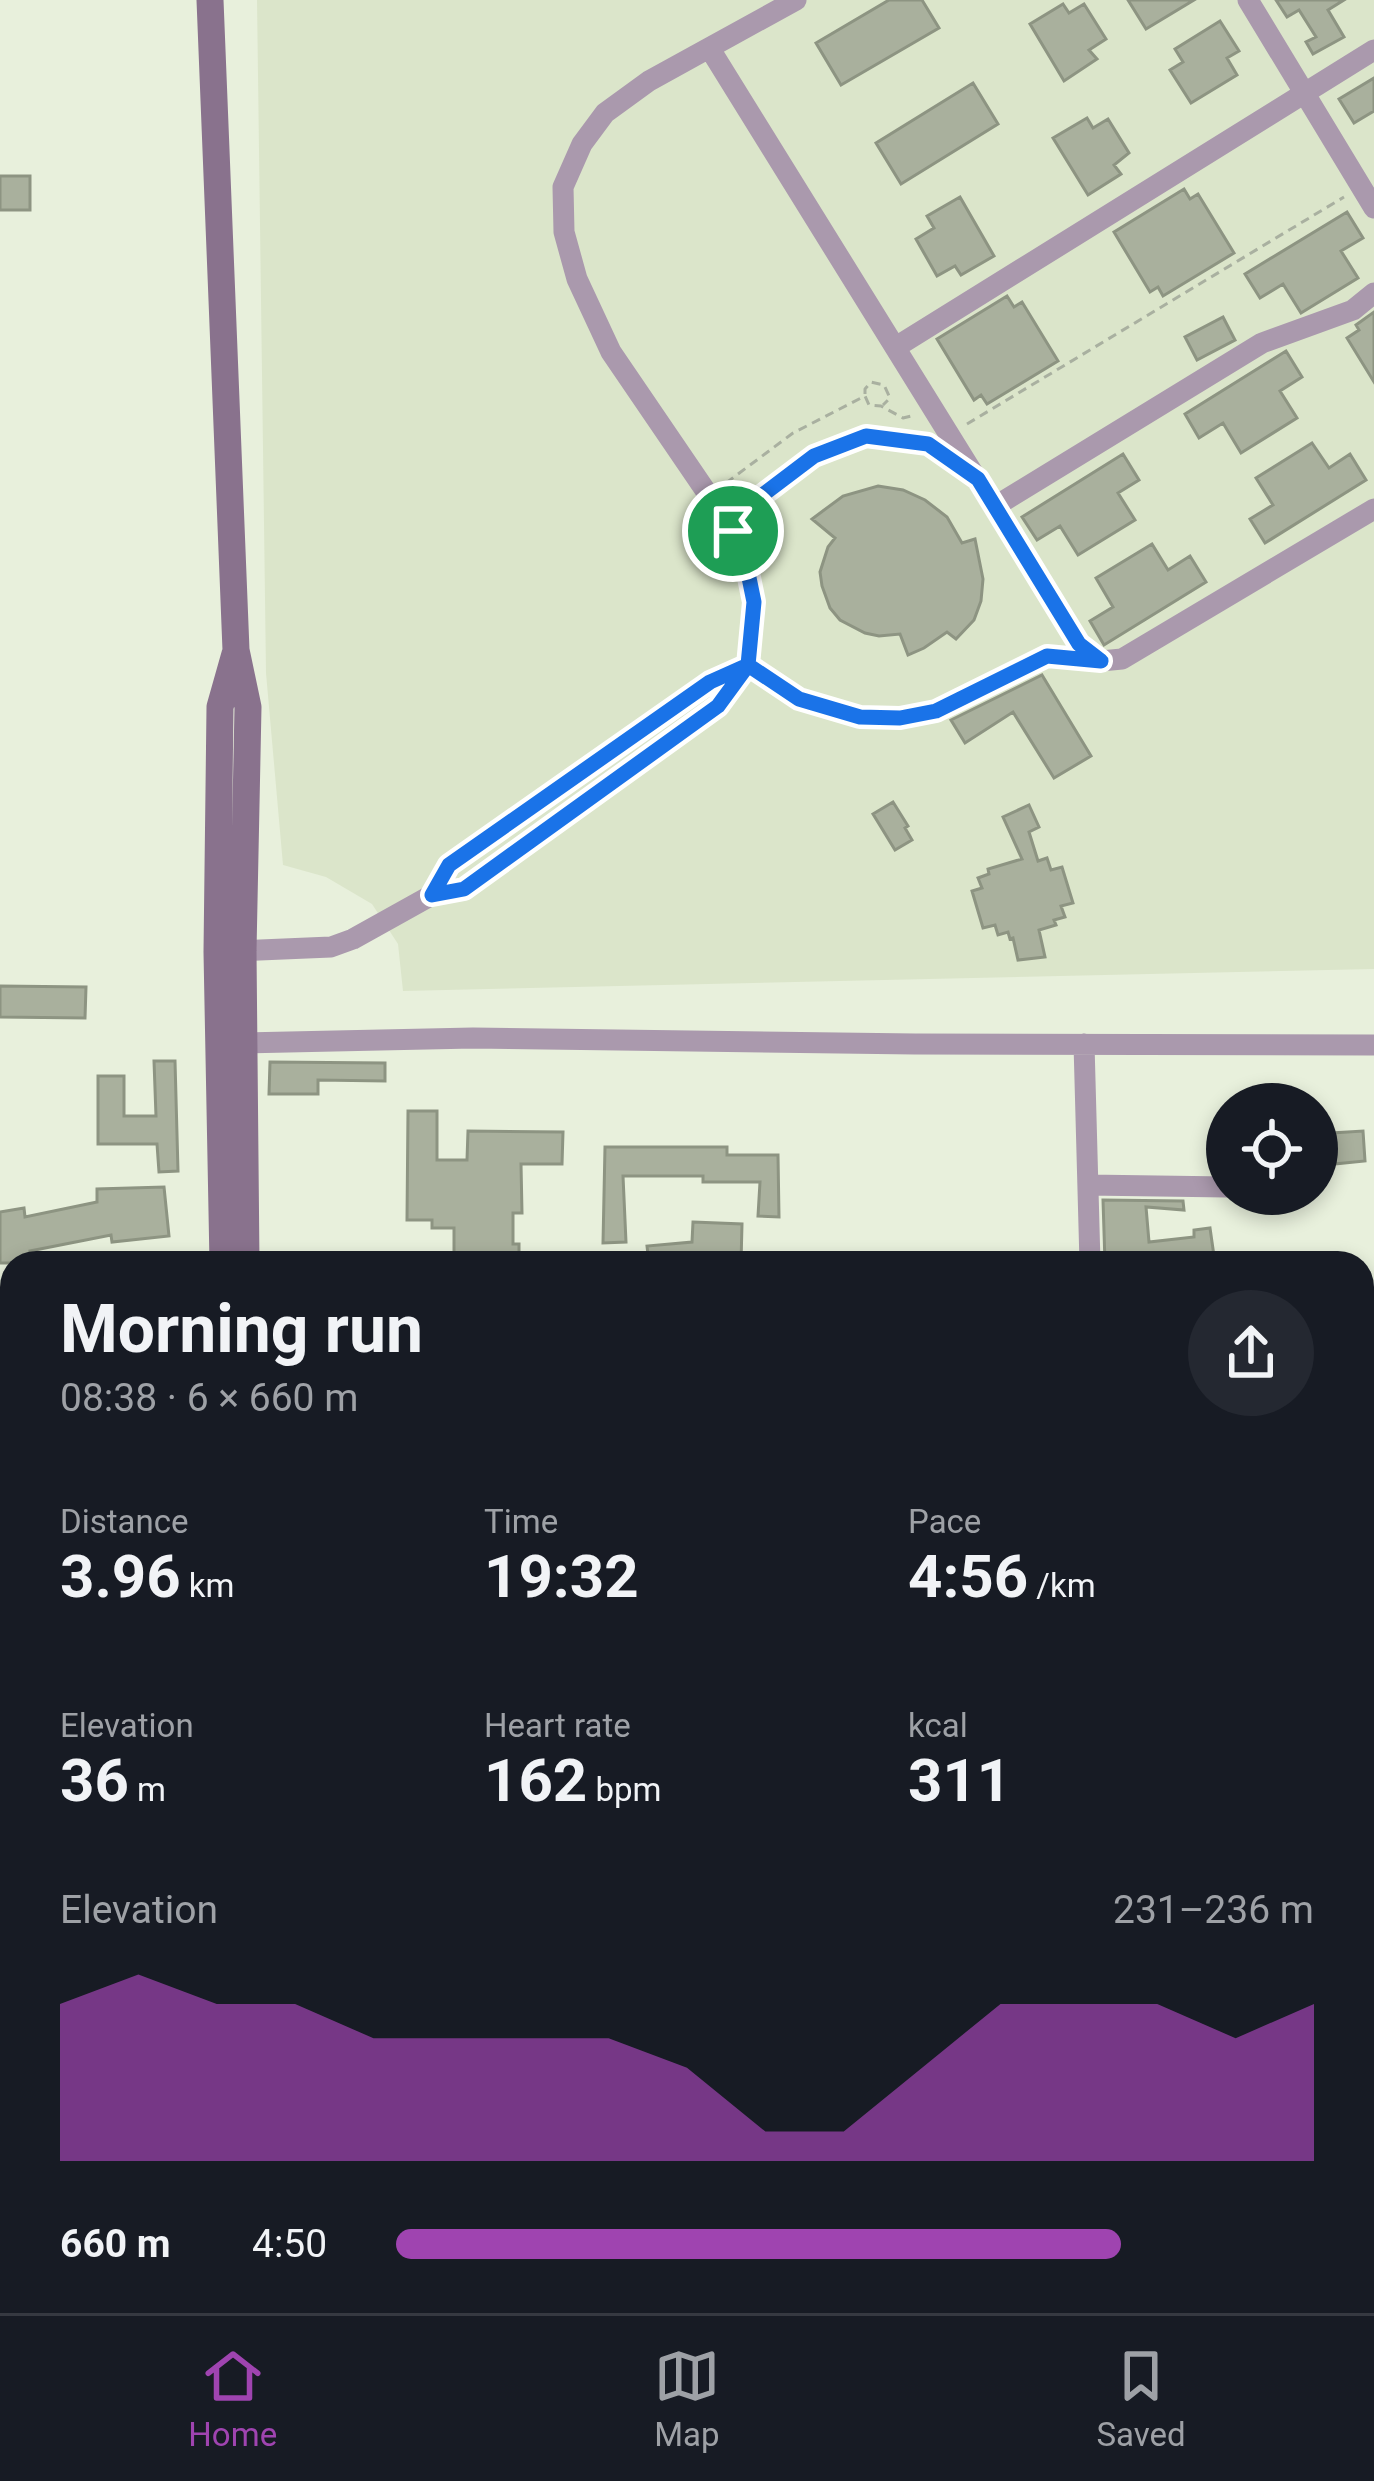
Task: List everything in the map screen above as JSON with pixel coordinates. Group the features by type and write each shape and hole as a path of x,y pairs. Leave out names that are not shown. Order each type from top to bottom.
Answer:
{"main road":[{"path":"211,0 236,650 223,1251"},
{"path":"230,951 244,1043 246,1251"}],"street":[{"path":"230,951 332,947 432,895 464,889 718,706 748,665 754,602 746,563 733,531 611,352 577,279 564,232 563,187 582,144 605,113 649,81 796,0"},
{"path":"1248,0 1374,208"},
{"path":"710,49 1079,644 1101,661"},
{"path":"896,347 1374,50"},
{"path":"994,507 1262,344 1352,310 1374,293"},
{"path":"733,531 748,506 814,456 866,436 928,444 978,479"},
{"path":"748,665 799,699 860,717 900,718 936,711 1047,656 1122,659 1374,509"},
{"path":"244,1043 473,1037 1374,1045"},
{"path":"1084,1044 1090,1251"},
{"path":"1088,1185 1206,1187"}],"path":[{"path":"950,434 1361,187"},
{"path":"865,396 872,382 884,385 890,398 881,406"}],"shaded area":[{"path":"257,0 1374,0 1374,969 403,991 398,944 372,904 326,877 283,865 266,673"}],"building":[{"path":"889,0 922,0 939,28 841,85 816,43"},
{"path":"1128,0 1194,0 1146,29"},
{"path":"1276,0 1344,0 1328,10 1344,37 1313,54 1306,42 1316,37 1299,10 1287,17"},
{"path":"1063,4 1069,13 1084,4 1106,39 1089,50 1097,59 1064,81 1030,24"},
{"path":"1220,21 1239,51 1227,58 1237,75 1191,103 1170,70 1183,62 1175,49"},
{"path":"1374,78 1374,111 1354,123 1339,99"},
{"path":"973,83 998,124 901,184 876,143"},
{"path":"1087,118 1093,128 1108,119 1129,153 1114,165 1121,174 1088,195 1053,138"},
{"path":"0,176 30,176 30,210 0,210"},
{"path":"1184,189 1190,199 1198,194 1234,253 1163,296 1158,287 1150,292 1114,232"},
{"path":"960,197 994,256 961,275 955,266 937,276 916,239 934,228 927,216"},
{"path":"1347,212 1363,238 1341,251 1358,278 1301,313 1283,284 1260,298 1245,274"},
{"path":"1007,296 1014,307 1022,302 1058,361 987,404 981,395 974,400 937,339"},
{"path":"1374,312 1374,382 1347,338"},
{"path":"1223,317 1235,340 1197,360 1185,337"},
{"path":"1286,351 1302,377 1280,391 1297,418 1241,453 1223,423 1199,438 1185,414"},
{"path":"1312,443 1329,468 1350,454 1366,480 1265,543 1250,519 1273,505 1256,478"},
{"path":"1123,454 1139,480 1118,493 1135,520 1078,555 1060,526 1037,540 1022,517"},
{"path":"878,486 925,500 947,517 962,543 975,539 983,579 981,601 974,620 956,639 947,632 908,655 900,634 865,633 840,620 830,608 820,572 835,538 812,519 843,496"},
{"path":"1152,544 1168,570 1190,556 1206,582 1104,645 1090,621 1113,607 1096,578"},
{"path":"1042,675 1091,756 1054,778 1013,712 965,743 951,720"},
{"path":"893,802 912,840 895,850 873,814"},
{"path":"1029,805 1039,827 1029,832 1038,861 1047,858 1051,870 1062,867 1073,903 1061,906 1065,917 1054,920 1056,925 1039,930 1045,957 1018,960 1008,932 998,935 995,925 983,928 972,891 982,888 978,878 989,874 988,869 1022,859 1003,817"},
{"path":"0,986 86,987 85,1018 0,1017"},
{"path":"154,1061 175,1061 178,1171 159,1172 157,1144 98,1144 98,1076 124,1076 124,1116 156,1116"},
{"path":"270,1062 385,1063 385,1081 318,1080 318,1094 269,1094"},
{"path":"408,1111 437,1111 437,1160 467,1160 468,1131 563,1132 562,1164 521,1164 522,1213 513,1213 513,1244 519,1244 519,1251 454,1251 454,1228 432,1228 432,1220 407,1220"},
{"path":"1363,1131 1365,1161 1338,1164 1338,1133"},
{"path":"605,1147 727,1147 727,1155 778,1155 779,1217 758,1216 760,1182 623,1176 626,1242 603,1243"},
{"path":"164,1187 169,1236 112,1242 111,1235 30,1251 0,1251 0,1212 24,1208 25,1217 97,1202 97,1189"},
{"path":"1103,1200 1183,1201 1184,1210 1146,1207 1149,1242 1194,1237 1194,1230 1210,1228 1213,1251 1105,1251"},
{"path":"693,1222 742,1224 741,1251 648,1251 647,1246 692,1242"}],"route":[{"path":"733,531 748,506 814,456 866,436 928,444 978,479 1079,644 1101,661 1047,656 936,711 900,718 860,717 799,699 748,665 718,706 464,889 432,895 449,865 710,682 748,665 754,602 733,531"}]}
